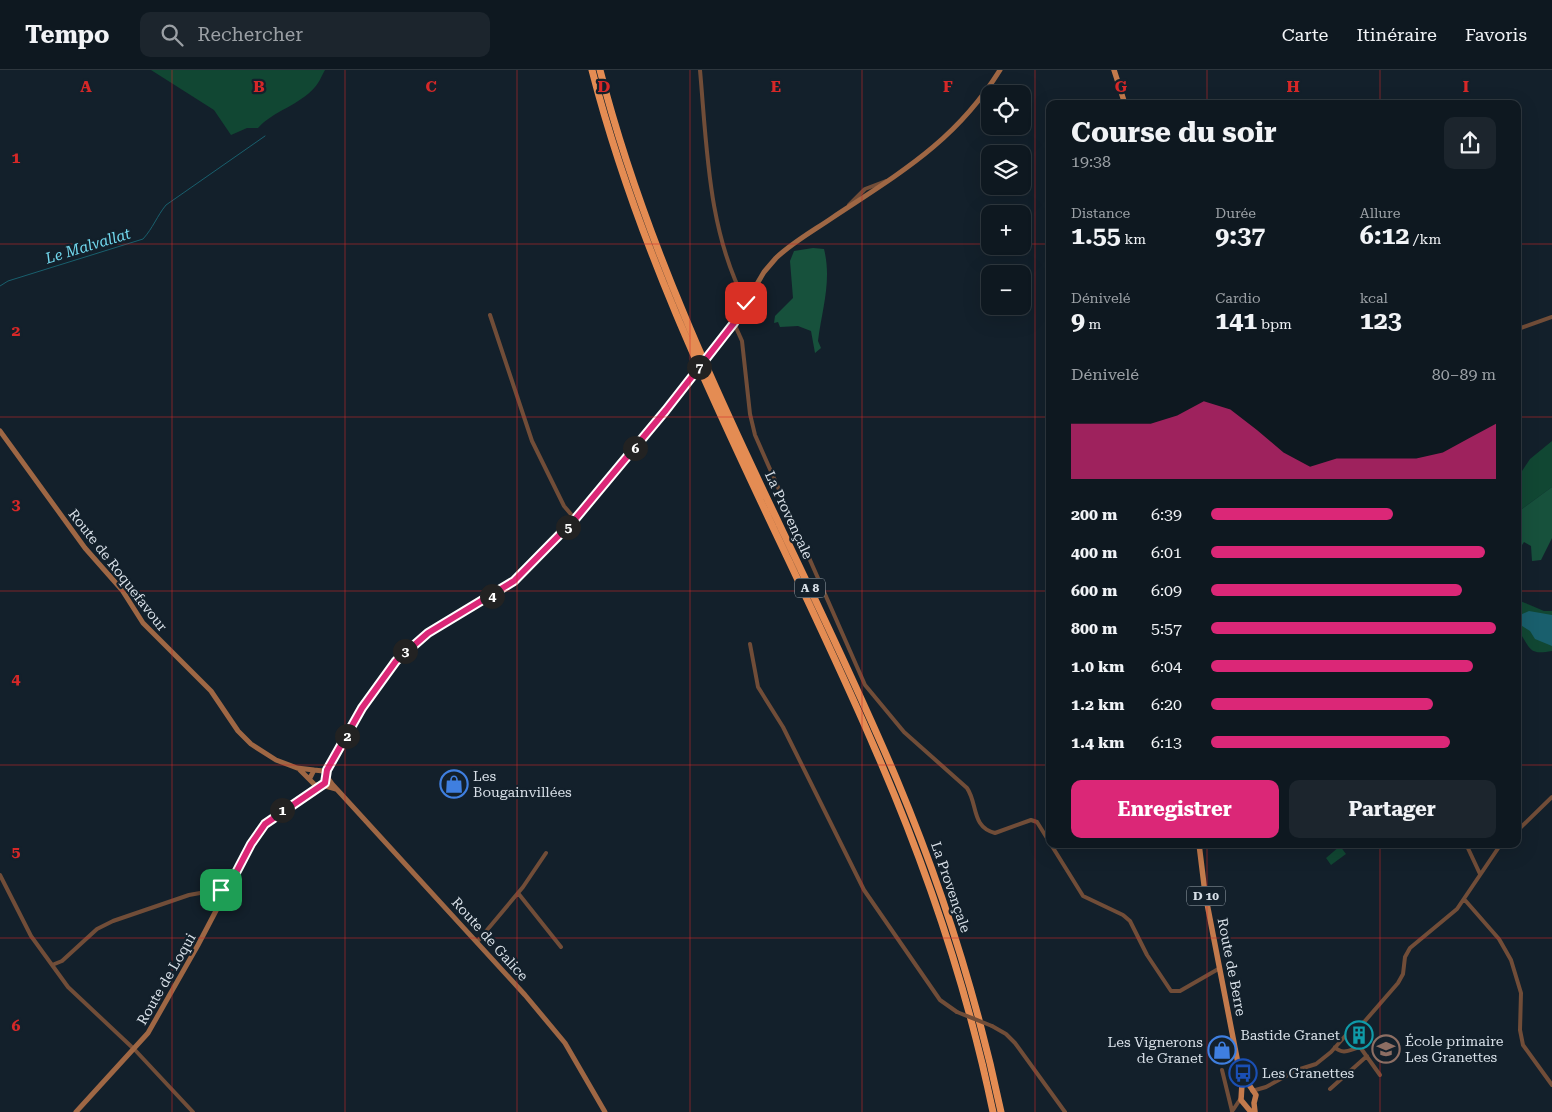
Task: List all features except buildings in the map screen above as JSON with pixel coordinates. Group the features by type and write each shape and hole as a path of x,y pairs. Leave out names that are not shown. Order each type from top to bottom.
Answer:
{"highway":[{"name":"La Provençale","path":"592,70 627,190 680,326 853,699 913,840 960,978 993,1112"},
{"name":"La Provençale","path":"600,70 637,195 686,322 853,680 920,836 967,974 1001,1112"}],"main road":[{"path":"320,785 371,694 401,655 428,633 514,581 575,519 734,323 764,272 776,258 846,209 891,181 933,149 966,117 982,98 1000,70"},
{"path":"1116,70 1126,100"},
{"name":"Route de Roquefavour","path":"0,431 85,548 122,590 143,623 211,691 238,731 268,755 297,768"},
{"path":"302,796 317,770 335,759"},
{"path":"297,768 317,770"},
{"path":"297,768 310,780 340,791"},
{"name":"Route de Galice","path":"317,770 326,775 566,1043 605,1112"},
{"name":"Route de Loqui","path":"76,1112 135,1050 166,1005 251,844 270,818 320,785"},
{"name":"Route de Berre","path":"1199,848 1239,1065 1243,1100"},
{"name":"Route de Berre","path":"1239,1065 1255,1100"},
{"path":"1243,1100 1251,1090"},
{"path":"1243,1100 1255,1100 1256,1112"},
{"path":"1243,1100 1251,1112"}],"street":[{"path":"700,70 712,198 735,282 746,303"},
{"path":"490,315 532,441 564,506 575,519"},
{"path":"1521,328 1552,317"},
{"path":"734,323 742,341 750,414 755,435 868,690 914,742 967,788 972,799 974,814 986,829 995,833 1031,820 1037,822 1046,836"},
{"path":"750,644 758,687 766,704 783,727 867,895 940,1000 957,1012 992,1026 1006,1034 1016,1043 1064,1112"},
{"path":"1521,827 1552,797"},
{"path":"1053,848 1083,896 1123,915 1130,921 1147,955 1170,991 1180,991 1220,968"},
{"path":"1468,848 1480,874"},
{"path":"1251,1090 1266,1087 1297,1070 1316,1064 1335,1048 1347,1034 1366,1020 1398,983 1403,974 1405,957 1410,948 1452,913 1464,899 1498,848"},
{"path":"477,942 518,893 546,853"},
{"path":"0,875 31,936 68,987 135,1050 193,1112"},
{"path":"52,965 62,961 98,930 113,921 189,895 228,888"},
{"path":"518,893 561,947"},
{"path":"1464,899 1499,939 1511,960 1520,993 1520,1030 1523,1045 1552,1086"},
{"path":"1335,1048 1342,1052 1347,1052 1360,1047 1380,1075"},
{"path":"1330,1089 1367,1056"},
{"path":"1222,1070 1233,1110 1243,1100"},
{"path":"1255,1100 1266,1087"}],"green space":[{"path":"151,70 325,70 316,85 302,99 271,117 258,128 247,128 231,135 214,110"},
{"path":"813,248 824,249 827,272 826,295 818,341 821,348 815,353 811,331 798,326 780,327 778,322 774,323 775,316 793,298 790,261 794,251"},
{"path":"1552,441 1552,487 1521,510 1521,472 1530,459"},
{"path":"1552,487 1552,538 1541,560 1532,561 1531,546 1524,542 1521,546 1521,510"},
{"path":"1521,601 1544,611 1552,611 1552,651 1535,652 1521,635"},
{"path":"1338,848 1342,848 1346,854 1331,865 1326,858"}],"water":[{"path":"1529,611 1552,615 1552,646 1535,639 1530,631 1521,625 1521,615"}],"waterway":[{"name":"Le Malvallat","path":"0,286 8,281 143,239 166,205 265,136"}],"place":[{"name":"Les Bougainvillées","path":"454,784"},
{"name":"Bastide Granet","path":"1359,1035"},
{"name":"École primaire Les Granettes","path":"1386,1049"},
{"name":"Les Vignerons de Granet","path":"1222,1050"},
{"name":"Les Granettes","path":"1243,1073"}],"route":[{"path":"221,890 228,888 251,844 270,818 325,783 327,770 335,759 362,708 380,680 396,661 408,648 428,633 491,597 514,581 576,518 666,410 734,323 746,303"}]}
